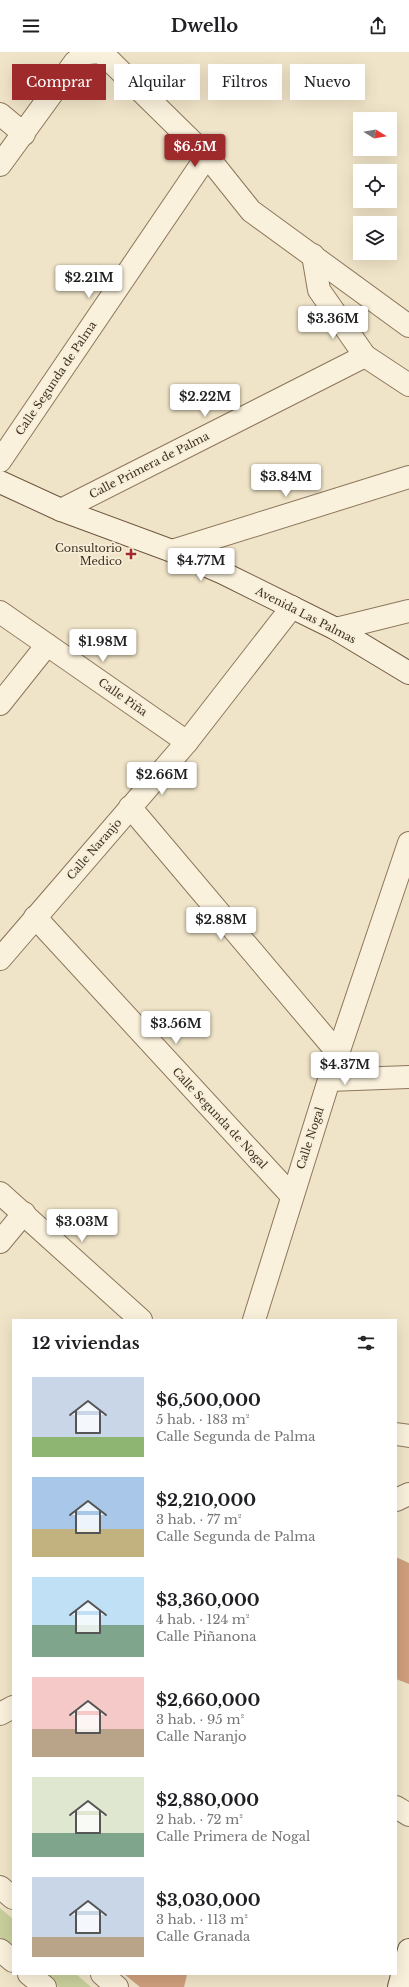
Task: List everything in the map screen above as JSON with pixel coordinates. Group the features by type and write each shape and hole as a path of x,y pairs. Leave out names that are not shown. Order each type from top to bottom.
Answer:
{"street":[{"path":"0,165 75,62 88,53 100,52 207,156 251,211 409,326"},
{"path":"0,114 24,134"},
{"name":"Calle Segunda de Palma","path":"0,461 207,156"},
{"path":"313,255 320,290 365,356 409,385"},
{"name":"Calle Primera de Palma","path":"61,510 365,356"},
{"path":"172,551 409,477"},
{"name":"Avenida Las Palmas","path":"0,482 61,510 172,551 223,573 336,629 409,673"},
{"name":"Calle Naranjo","path":"0,959 187,742 292,607"},
{"path":"336,629 409,611"},
{"name":"Calle Piña","path":"0,612 187,742"},
{"path":"0,704 47,645"},
{"path":"130,807 338,1053"},
{"name":"Calle Nogal","path":"254,1319 329,1080 409,843"},
{"name":"Calle Segunda de Nogal","path":"35,917 292,1196"},
{"path":"329,1080 409,1077"},
{"path":"0,1193 140,1319"},
{"path":"0,1242 24,1213"},
{"path":"397,1434 409,1436"},
{"path":"397,1500 409,1494"},
{"path":"0,1714 12,1708"},
{"path":"397,1808 409,1815"},
{"path":"0,1887 12,1897"},
{"path":"0,1950 12,1960"},
{"path":"400,1987 409,1950"},
{"path":"30,1975 45,1987"}],"green space":[{"path":"0,1908 12,1918 12,1947 0,1937"},
{"path":"45,1975 77,1975 91,1987 59,1987"}],"building":[{"path":"397,1557 409,1563 409,1684 397,1679"},
{"path":"125,1975 187,1975 184,1987 140,1987"}],"place":[{"name":"Consultorio Medico","path":"131,554"}]}
